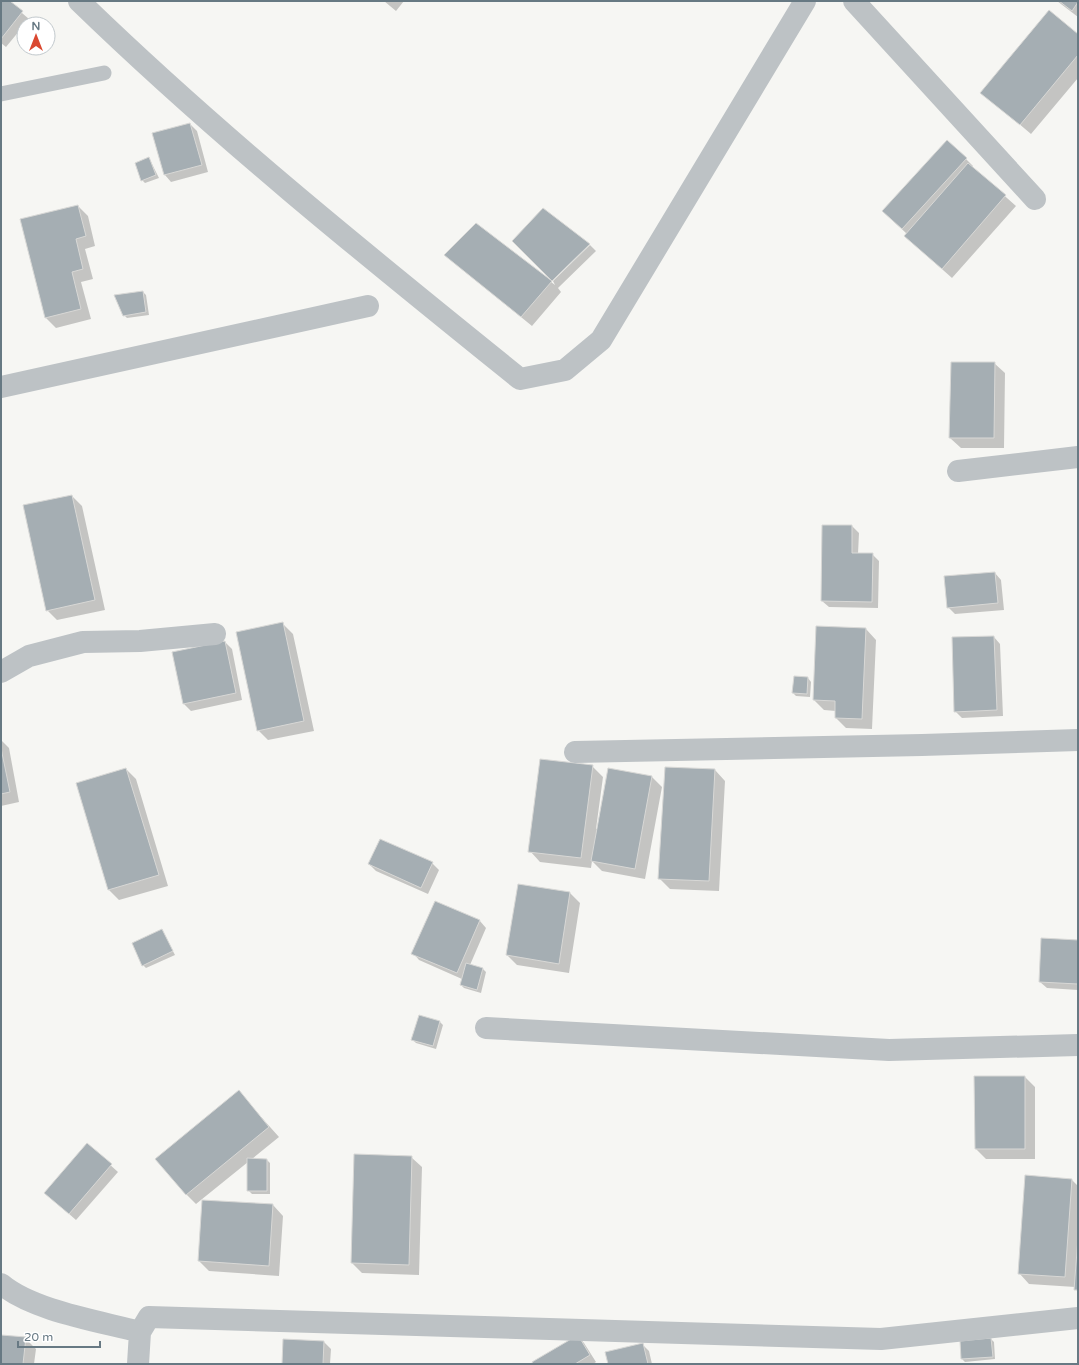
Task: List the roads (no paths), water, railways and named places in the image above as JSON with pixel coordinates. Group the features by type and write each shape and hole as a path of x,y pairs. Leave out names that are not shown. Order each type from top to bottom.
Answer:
{"street":[{"path":"79,1 173,89 382,268 520,379 565,370 601,340 805,1"},
{"path":"854,1 1034,199"},
{"path":"1,387 368,306"},
{"path":"958,471 1078,457"},
{"path":"1,672 29,656 83,642 140,641 215,634"},
{"path":"575,752 1078,740"},
{"path":"486,1028 889,1050 1078,1045"},
{"path":"1,1284 14,1295 42,1306 140,1332"},
{"path":"138,1364 140,1332 149,1317 881,1339 1078,1318"}],"lane":[{"path":"1,94 104,73"}]}
